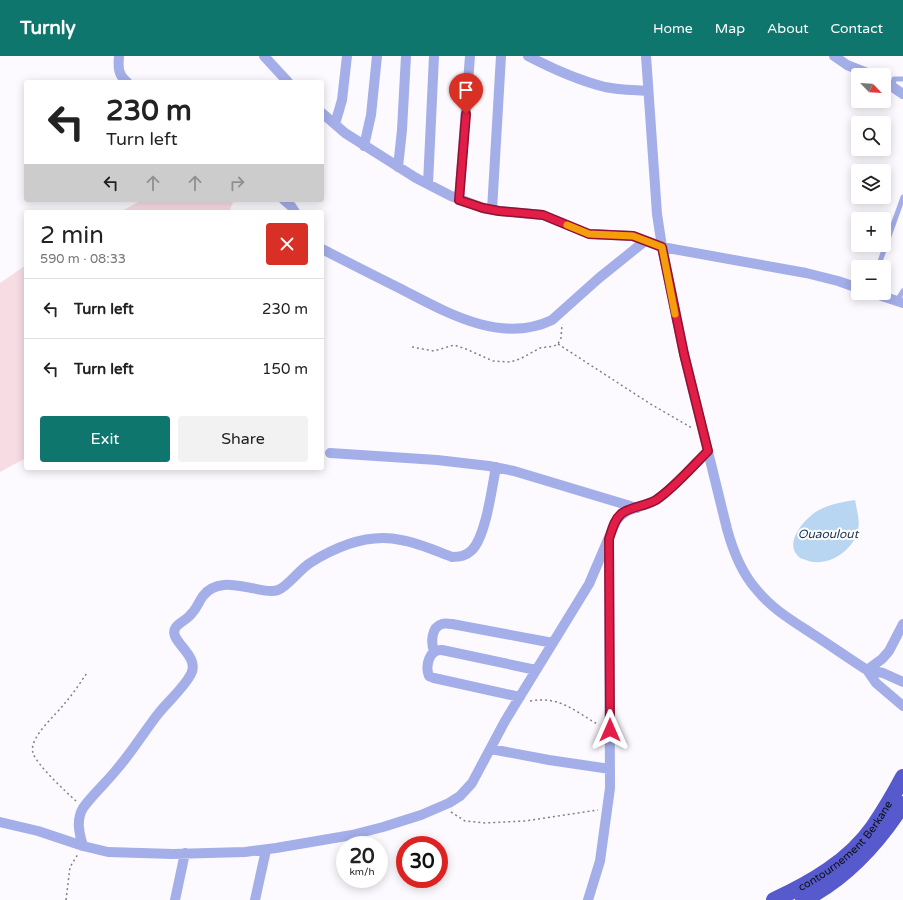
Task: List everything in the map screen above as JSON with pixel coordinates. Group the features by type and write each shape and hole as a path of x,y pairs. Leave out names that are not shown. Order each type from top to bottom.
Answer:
{"highway":[{"name":"contournement Berkane","path":"774,900 806,885 849,852 872,828 903,777"},
{"path":"803,900 827,886 857,862 883,834 903,804"}],"street":[{"path":"119,56 120,75 125,80"},
{"path":"264,56 286,80"},
{"path":"335,124 342,100 347,56"},
{"path":"364,146 372,115 377,56"},
{"path":"398,166 406,56"},
{"path":"428,184 434,56"},
{"path":"459,200 470,56"},
{"path":"492,210 502,56"},
{"path":"528,56 559,72 586,82 607,87 648,91"},
{"path":"834,56 854,68"},
{"path":"644,57 657,214 662,247 684,354 731,543 742,569 755,589 764,598 786,617 867,670 876,683 903,706"},
{"path":"891,86 903,94"},
{"path":"324,116 364,146 428,184 459,200 492,210 543,215 589,234 633,236 662,247 806,274 851,286"},
{"path":"286,202 294,210"},
{"path":"324,250 445,312 477,323 500,328 517,329 543,325 552,320 599,278 645,241"},
{"path":"0,822 38,831 85,847 108,852 245,852 352,836 414,817 441,806 460,796 472,783 491,749 504,721 589,584 616,521 621,514 626,510 637,508 656,500 708,451"},
{"path":"326,453 437,460 496,467 637,508"},
{"path":"85,847 79,835 79,814 118,768 159,712 186,682 192,673 194,667 193,662 174,636 174,630 192,614 204,594 221,585 231,584 278,591 310,563 333,550 361,539 382,537 401,540 452,557 466,555 473,549 481,534 496,467"},
{"path":"588,900 600,861 610,788 609,539"},
{"path":"518,700 429,676 427,669 428,663 434,651 432,643 433,634 439,625 452,624 553,643"},
{"path":"867,670 882,659 889,651 903,624"},
{"path":"434,651 442,650 536,670"},
{"path":"867,670 883,673 903,682"},
{"path":"491,749 549,760 610,769"},
{"path":"255,900 266,850"},
{"path":"175,900 185,853"}],"lane":[{"path":"891,82 894,79 903,79"},
{"path":"880,260 903,197"},
{"path":"900,302 903,291"}],"path":[{"path":"412,347 434,351 454,345 493,361 510,362 540,348 558,344 561,338 564,310"},
{"path":"558,344 649,403 704,436"},
{"path":"83,808 41,765 33,754 32,750 41,730 65,703 88,673"},
{"path":"518,700 545,699 559,702 575,709 610,730"},
{"path":"441,806 466,821 485,823 532,820 607,808"},
{"path":"66,900 70,867 85,847"}],"shaded area":[{"path":"138,202 233,202 230,210 124,210"},
{"path":"24,266 24,459 0,472 0,283"}],"water":[{"name":"Ouaoulout","path":"855,500 859,525 854,540 849,547 836,557 821,562 813,562 799,557 794,550 793,544 798,530 803,524 819,510 828,506"}],"slow traffic":[{"path":"567,225 589,234 633,236 662,247 675,314"}],"route":[{"path":"466,114 459,200 483,208 499,211 543,215 589,234 633,236 662,247 684,354 708,451 656,500 637,508 626,510 621,514 616,521 609,539 610,730"}]}
